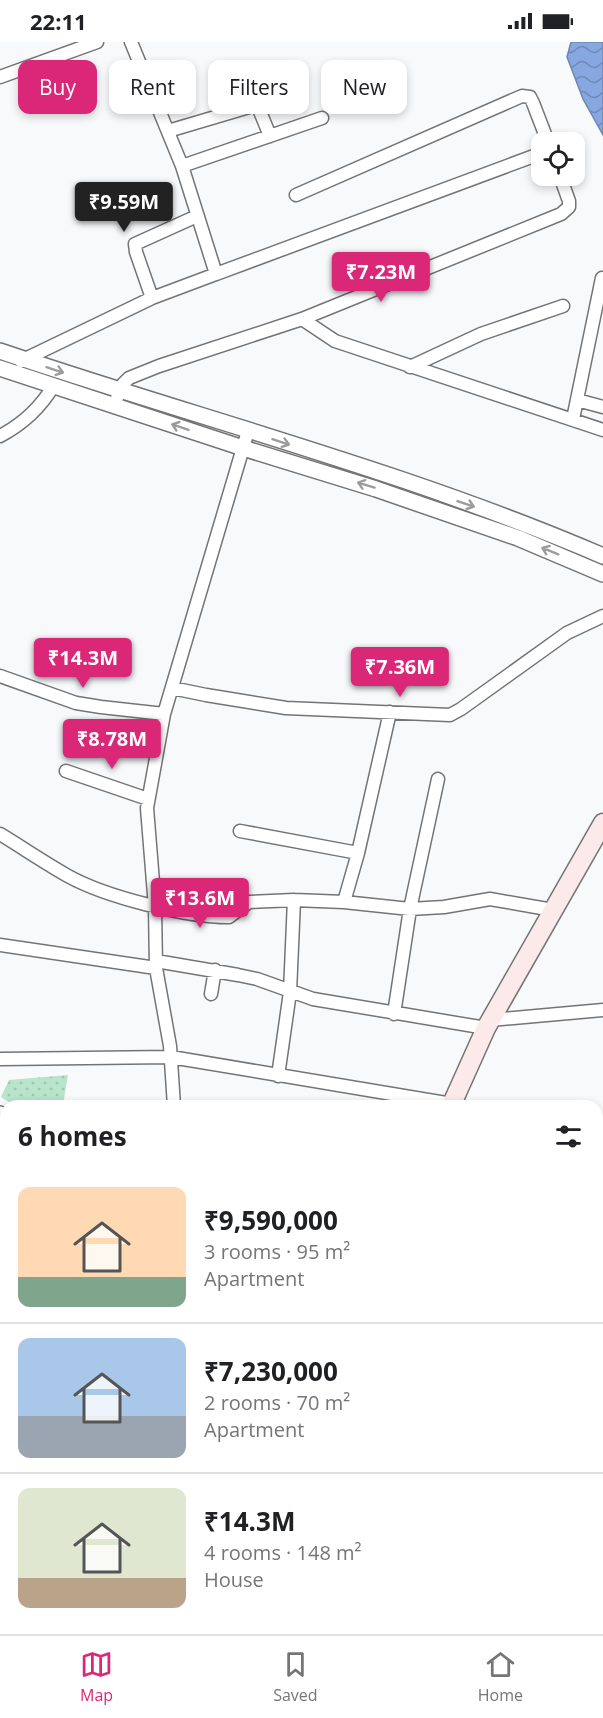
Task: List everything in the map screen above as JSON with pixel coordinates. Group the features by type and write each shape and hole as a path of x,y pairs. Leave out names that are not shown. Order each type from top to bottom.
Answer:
{"main road":[{"path":"454,1100 488,1024 603,823"}],"street":[{"path":"0,77 97,42"},
{"path":"131,42 182,166 216,274"},
{"path":"296,195 522,96 530,97 544,132"},
{"path":"168,132 256,105 270,136"},
{"path":"182,166 322,118"},
{"path":"8,356 152,298 531,157"},
{"path":"117,398 123,384 129,378 302,319 561,214 569,207 570,201 564,186"},
{"path":"152,298 135,252 135,244 197,216"},
{"path":"573,419 602,278"},
{"path":"410,367 482,334 563,306"},
{"path":"302,319 335,341 603,430"},
{"path":"8,356 5,369 54,385 117,398 248,431 379,473 533,527 603,556"},
{"path":"8,356 243,448 376,489 496,530 591,567 603,574"},
{"path":"0,436 18,427 45,399 54,385"},
{"path":"577,400 603,407"},
{"path":"174,1100 171,1057 156,965 148,799 164,714 248,431"},
{"path":"172,688 286,708 445,716 454,714 567,633 603,616"},
{"path":"0,676 76,703 164,714"},
{"path":"344,902 358,853 390,712"},
{"path":"66,771 148,799"},
{"path":"394,1014 410,909 438,779"},
{"path":"240,831 358,853"},
{"path":"0,834 82,883 155,907 228,917 249,902 294,900 344,902 410,909 444,907 490,899 553,910"},
{"path":"278,1076 290,992 294,900"},
{"path":"0,945 156,965 215,969 257,979 313,999 394,1014 488,1024 603,1010"},
{"path":"210,994 215,969"},
{"path":"0,1059 171,1057 422,1100"}],"green space":[{"path":"68,1075 64,1100 6,1100 1,1097 9,1080"}],"water":[{"path":"571,42 603,42 603,135 583,99 567,57"}]}
